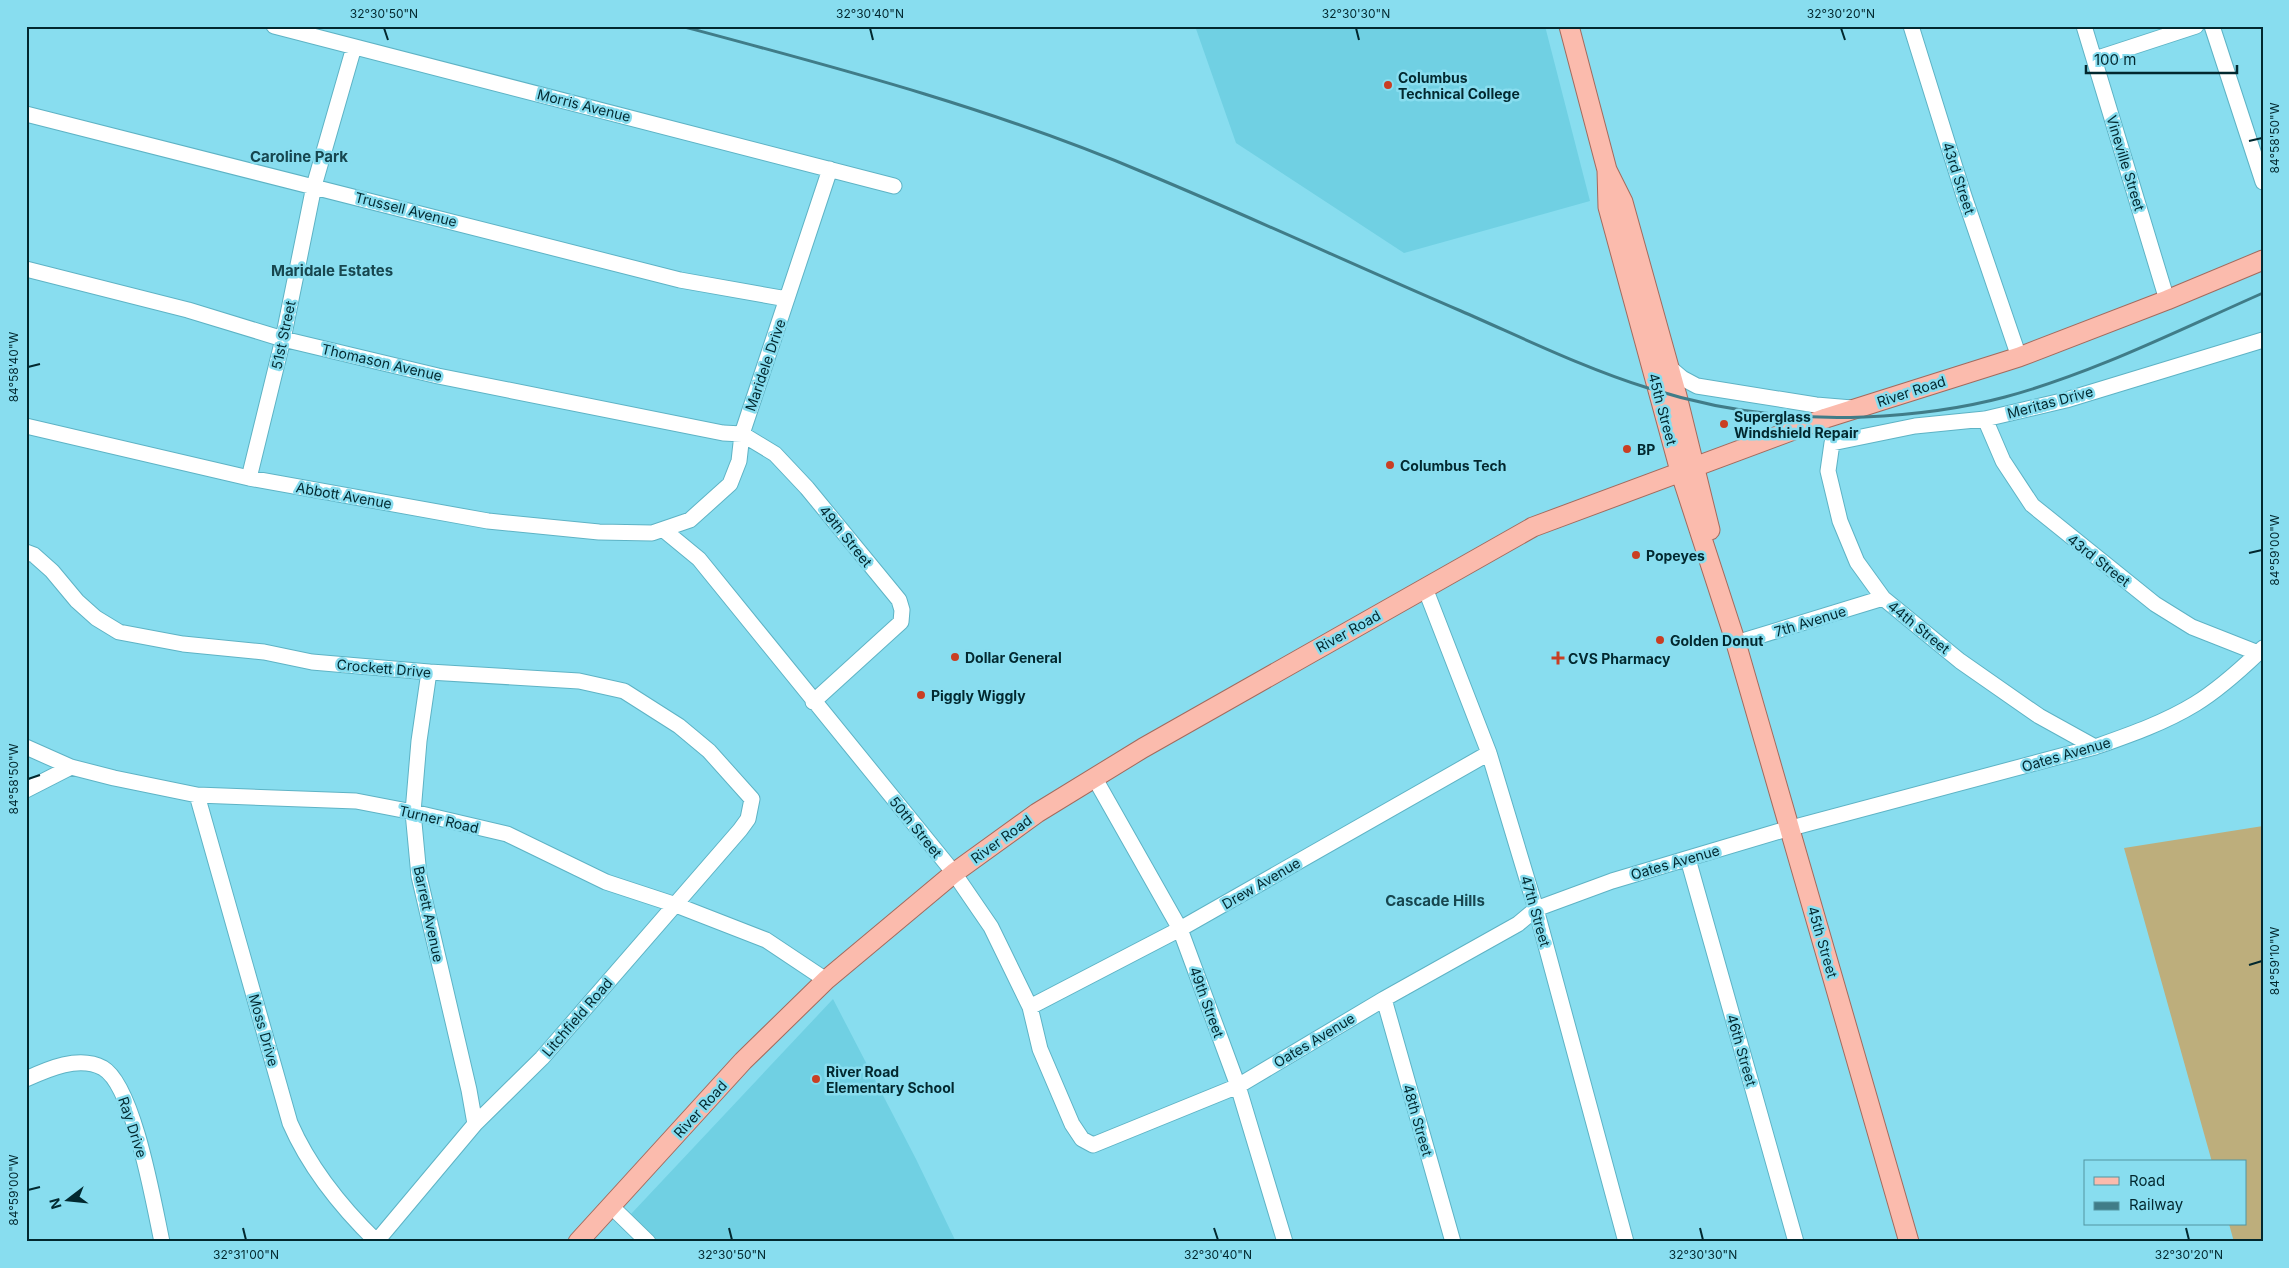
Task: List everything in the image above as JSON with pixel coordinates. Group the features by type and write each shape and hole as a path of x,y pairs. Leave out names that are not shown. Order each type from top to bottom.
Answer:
{"main road":[{"name":"45th Street","path":"1570,26 1607,170 1623,202 1669,367 1687,468"},
{"name":"45th Street","path":"1607,170 1608,207 1687,468 1909,1242"},
{"name":"River Road","path":"578,1242 743,1061 826,980 954,873 1038,813 1094,777 1533,527 1687,468 1856,409 2019,357 2167,300 2263,260"}],"street":[{"name":"Morris Avenue","path":"274,26 894,186"},
{"name":"43rd Street","path":"1911,26 1964,196 2019,357"},
{"name":"Vineville Street","path":"2084,26 2167,300"},
{"path":"2095,59 2196,26"},
{"path":"2212,26 2263,182"},
{"name":"51st Street","path":"249,478 283,338 314,186 354,47"},
{"name":"Trussell Avenue","path":"26,114 680,280 788,299"},
{"name":"Maridele Drive","path":"665,531 690,520 730,484 739,461 742,434 830,169"},
{"name":"Thomason Avenue","path":"26,269 188,310 283,338 438,376 724,433 742,434"},
{"name":"Meritas Drive","path":"1832,443 1915,426 1985,419 2066,400 2263,340"},
{"path":"1669,367 1682,378 1698,386 1816,405 1856,409"},
{"name":"43rd Street","path":"1985,419 2003,461 2032,505 2155,604 2192,627 2261,651"},
{"name":"Abbott Avenue","path":"26,426 249,478 488,522 600,532 652,533 665,531"},
{"name":"49th Street","path":"742,434 775,454 807,488 899,600 902,610 901,622 813,702"},
{"name":"44th Street","path":"1832,443 1828,471 1840,521 1857,562 1883,598 1960,661 2039,716 2096,747"},
{"name":"50th Street","path":"665,531 698,559 954,873 991,927 1030,1007 1040,1049 1072,1124 1082,1139 1093,1144 1112,1138"},
{"name":"Crockett Drive","path":"26,552 34,555 52,571 77,601 96,618 119,632 183,644 264,652 312,662 429,672 579,681 624,691 679,726 708,751 739,784"},
{"name":"47th Street","path":"1425,588 1489,753 1536,909 1626,1242"},
{"name":"7th Avenue","path":"1736,643 1883,598"},
{"name":"Oates Avenue","path":"1112,1138 1238,1086 1384,999 1518,924 1536,909 1612,881 1790,829 2096,747 2145,729 2195,705 2231,679 2261,651"},
{"name":"Barrett Avenue","path":"429,672 419,741 413,812 419,876 470,1090 475,1124"},
{"name":"Turner Road","path":"26,747 71,767 197,795 356,801 507,834 606,882 676,905 766,940 826,980"},
{"name":"Drew Avenue","path":"1030,1007 1180,929 1489,753"},
{"path":"26,790 71,767"},
{"name":"49th Street","path":"1094,777 1180,929 1238,1086 1285,1242"},
{"name":"Litchfield Road","path":"377,1242 475,1124 542,1058 676,905 748,819 752,799 739,784"},
{"name":"Moss Drive","path":"197,795 290,1123 302,1151 332,1192 377,1242"},
{"name":"46th Street","path":"1688,859 1796,1242"},
{"name":"48th Street","path":"1384,999 1452,1242"},
{"name":"Ray Drive","path":"26,1079 68,1064 87,1063 102,1068 115,1078 131,1115 162,1242"},
{"path":"611,1206 648,1242"}],"shaded area":[{"name":"Columbus Technical College","path":"1195,26 1545,26 1590,201 1404,253 1236,143"},
{"path":"2263,826 2263,1242 2234,1242 2230,1226 2246,1226 2246,1160 2211,1160 2124,848"},
{"name":"River Road Elementary School","path":"833,999 916,1159 956,1242 658,1242 631,1214"}],"railway":[{"path":"681,26 916,91 1031,129 1185,190 1577,362 1674,396 1728,408 1782,415 1837,418 1900,415 1971,405 2005,397 2071,376 2168,336 2263,293"}],"place":[{"name":"Columbus Technical College","path":"1388,85"},
{"name":"Superglass Windshield Repair","path":"1724,424"},
{"name":"BP","path":"1627,449"},
{"name":"Columbus Tech","path":"1390,465"},
{"name":"Popeyes","path":"1636,555"},
{"name":"Golden Donut","path":"1660,640"},
{"name":"Dollar General","path":"955,657"},
{"name":"CVS Pharmacy","path":"1558,658"},
{"name":"Piggly Wiggly","path":"921,695"},
{"name":"River Road Elementary School","path":"816,1079"}],"district":[{"name":"Caroline Park","path":"299,156"},
{"name":"Maridale Estates","path":"332,270"},
{"name":"Cascade Hills","path":"1435,900"}]}
